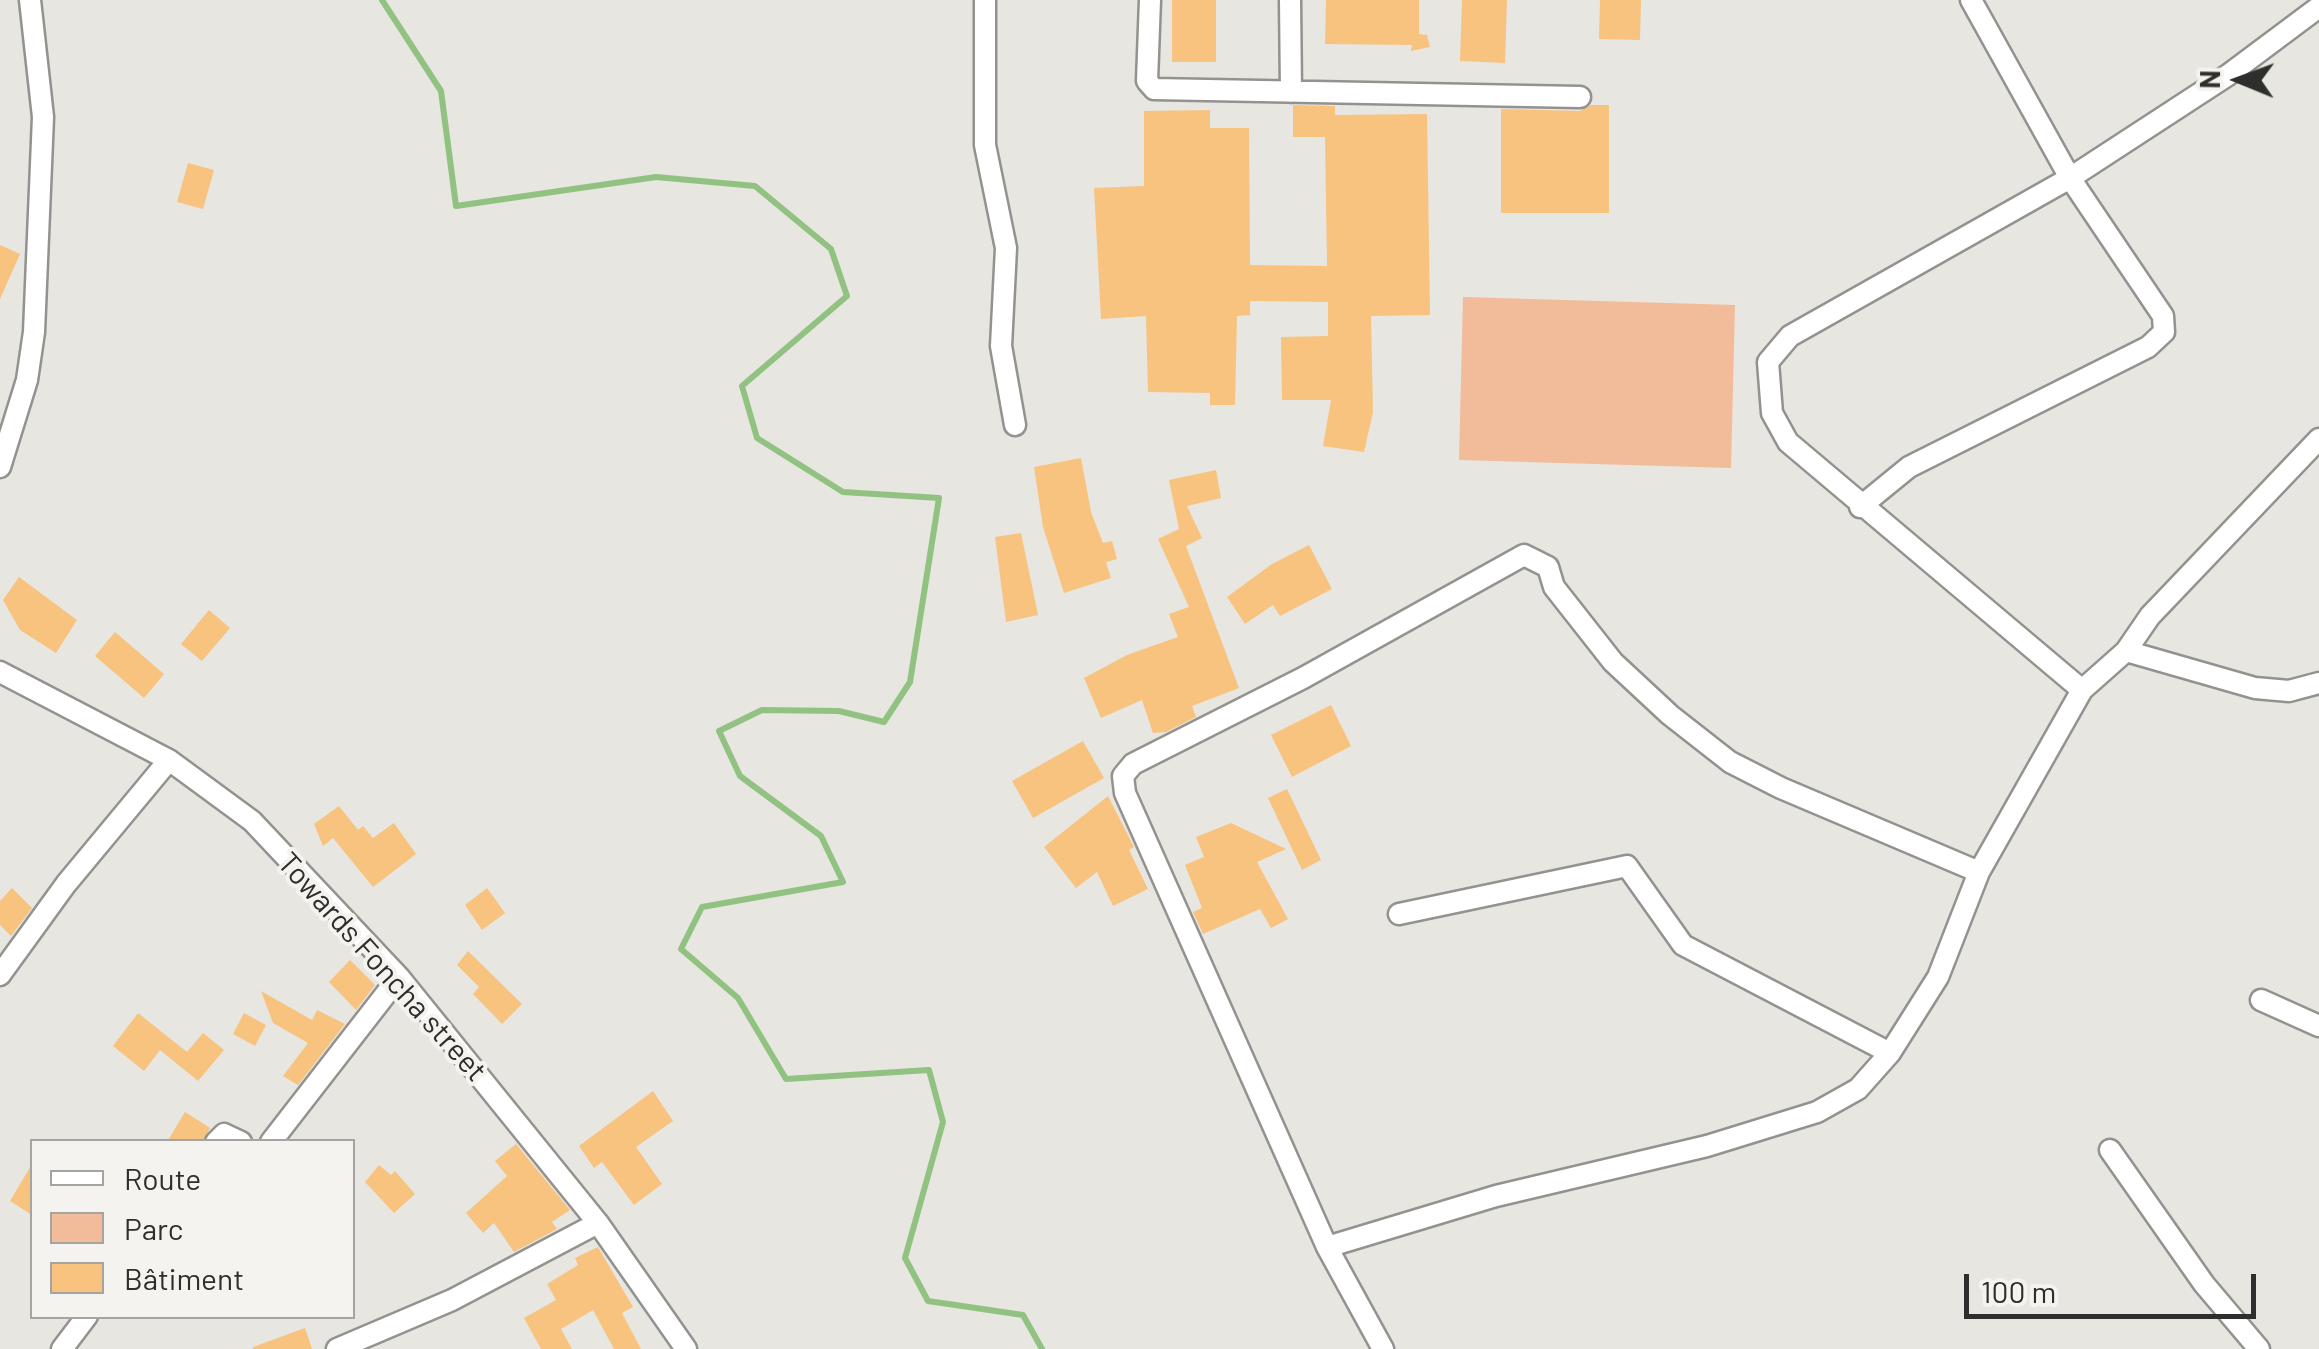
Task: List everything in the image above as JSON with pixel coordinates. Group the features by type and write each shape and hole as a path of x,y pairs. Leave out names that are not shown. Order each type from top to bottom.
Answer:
{"street":[{"path":"0,466 28,380 34,332 42,85 30,0"},
{"path":"985,0 985,145 1006,248 1001,346 1015,425"},
{"path":"1150,0 1147,81 1154,89 1580,97"},
{"path":"1290,0 1290,92"},
{"path":"1860,507 1909,466 2148,347 2164,332 2163,316 2070,178 1970,0"},
{"path":"2082,690 1860,507 1788,442 1772,414 1768,362 1790,336 2070,178 2228,75 2319,7"},
{"path":"0,402 13,422"},
{"path":"1327,1247 1496,1196 1706,1146 1816,1112 1858,1089 1890,1053 1938,976 1979,872 2082,690 2126,651 2150,616 2319,439"},
{"path":"1383,1349 1327,1247 1125,793 1123,776 1133,764 1303,678 1524,554 1548,567 1554,588 1613,662 1730,762 1780,788 1979,872"},
{"path":"2126,651 2256,688 2289,692 2319,683"},
{"name":"Towards Foncha street","path":"0,672 169,760 252,822 399,976 598,1224 686,1349"},
{"path":"0,974 66,884 169,760"},
{"path":"1398,914 1628,866 1683,945 1890,1053"},
{"path":"273,1139 399,976"},
{"path":"2260,1000 2319,1026"},
{"path":"2110,1150 2204,1284 2259,1349"},
{"path":"337,1349 452,1300 598,1224"},
{"path":"62,1349 85,1319"}],"green space":[{"path":"1463,297 1735,305 1731,468 1459,460"}],"building":[{"path":"1172,0 1216,0 1216,62 1172,62"},
{"path":"1326,0 1419,0 1419,34 1427,35 1430,47 1411,51 1412,45 1325,44"},
{"path":"1462,0 1507,0 1505,63 1460,61"},
{"path":"1600,0 1641,0 1640,40 1599,39"},
{"path":"1293,105 1335,106 1335,115 1427,114 1430,315 1371,316 1373,412 1364,452 1323,446 1331,400 1282,400 1281,337 1328,336 1328,302 1250,301 1250,315 1237,316 1235,405 1210,405 1210,393 1148,392 1146,316 1101,319 1094,188 1144,186 1144,111 1210,110 1210,128 1249,128 1250,265 1327,266 1325,137 1293,137"},
{"path":"1591,105 1609,105 1609,213 1501,213 1501,109 1580,111"},
{"path":"188,163 214,170 203,209 177,202"},
{"path":"0,245 20,254 0,299"},
{"path":"1081,458 1091,512 1103,543 1112,541 1117,559 1106,562 1111,578 1064,593 1043,527 1034,467"},
{"path":"1216,470 1221,498 1187,506 1202,538 1186,546 1239,688 1192,706 1196,717 1166,732 1153,733 1142,700 1101,718 1084,678 1127,655 1178,637 1169,614 1189,607 1158,539 1179,529 1169,480"},
{"path":"1021,533 1038,615 1006,622 995,537"},
{"path":"1309,545 1332,589 1280,616 1273,605 1245,624 1227,597 1272,564"},
{"path":"19,577 77,620 56,653 20,630 3,600"},
{"path":"209,610 230,628 202,661 181,644"},
{"path":"115,632 164,674 144,698 95,656"},
{"path":"1331,705 1351,746 1292,777 1271,735"},
{"path":"1083,741 1104,778 1033,818 1012,781"},
{"path":"1287,789 1321,860 1302,870 1268,798"},
{"path":"1108,796 1134,847 1129,850 1148,889 1113,906 1097,872 1076,888 1044,847"},
{"path":"339,806 358,830 363,826 373,838 394,823 416,854 373,887 333,838 323,846 314,824"},
{"path":"1231,823 1286,849 1257,862 1288,919 1271,928 1260,909 1203,934 1193,912 1202,908 1185,865 1204,857 1196,837"},
{"path":"12,888 32,908 11,936 0,925 0,901"},
{"path":"487,888 505,913 482,930 465,905"},
{"path":"468,951 522,1004 502,1024 473,994 479,987 457,965"},
{"path":"350,960 375,985 356,1010 329,982"},
{"path":"261,991 312,1020 317,1010 345,1024 298,1085 283,1076 308,1043 273,1023"},
{"path":"138,1013 187,1052 203,1033 224,1050 198,1081 160,1050 144,1071 113,1046"},
{"path":"244,1013 266,1025 255,1046 233,1034"},
{"path":"653,1091 673,1121 636,1147 662,1184 634,1205 602,1162 594,1168 579,1146"},
{"path":"185,1112 210,1128 204,1139 169,1139"},
{"path":"516,1144 570,1210 552,1222 557,1229 514,1252 494,1223 483,1233 466,1213 507,1176 495,1161"},
{"path":"379,1165 391,1175 395,1171 415,1194 394,1213 365,1182"},
{"path":"30,1167 30,1214 10,1201"},
{"path":"598,1247 633,1307 622,1313 641,1349 614,1349 593,1310 561,1329 572,1349 541,1349 524,1318 556,1300 547,1284 578,1265 575,1258"},
{"path":"305,1328 312,1349 253,1349 253,1347"}],"waterway":[{"path":"382,0 441,91 456,206 656,177 755,186 831,249 847,296 742,386 757,438 843,492 939,498 910,682 884,722 839,711 762,710 719,731 740,776 821,836 843,882 702,907 681,949 738,998 786,1079 929,1070 943,1122 905,1258 928,1301 1023,1315 1042,1349"}]}
